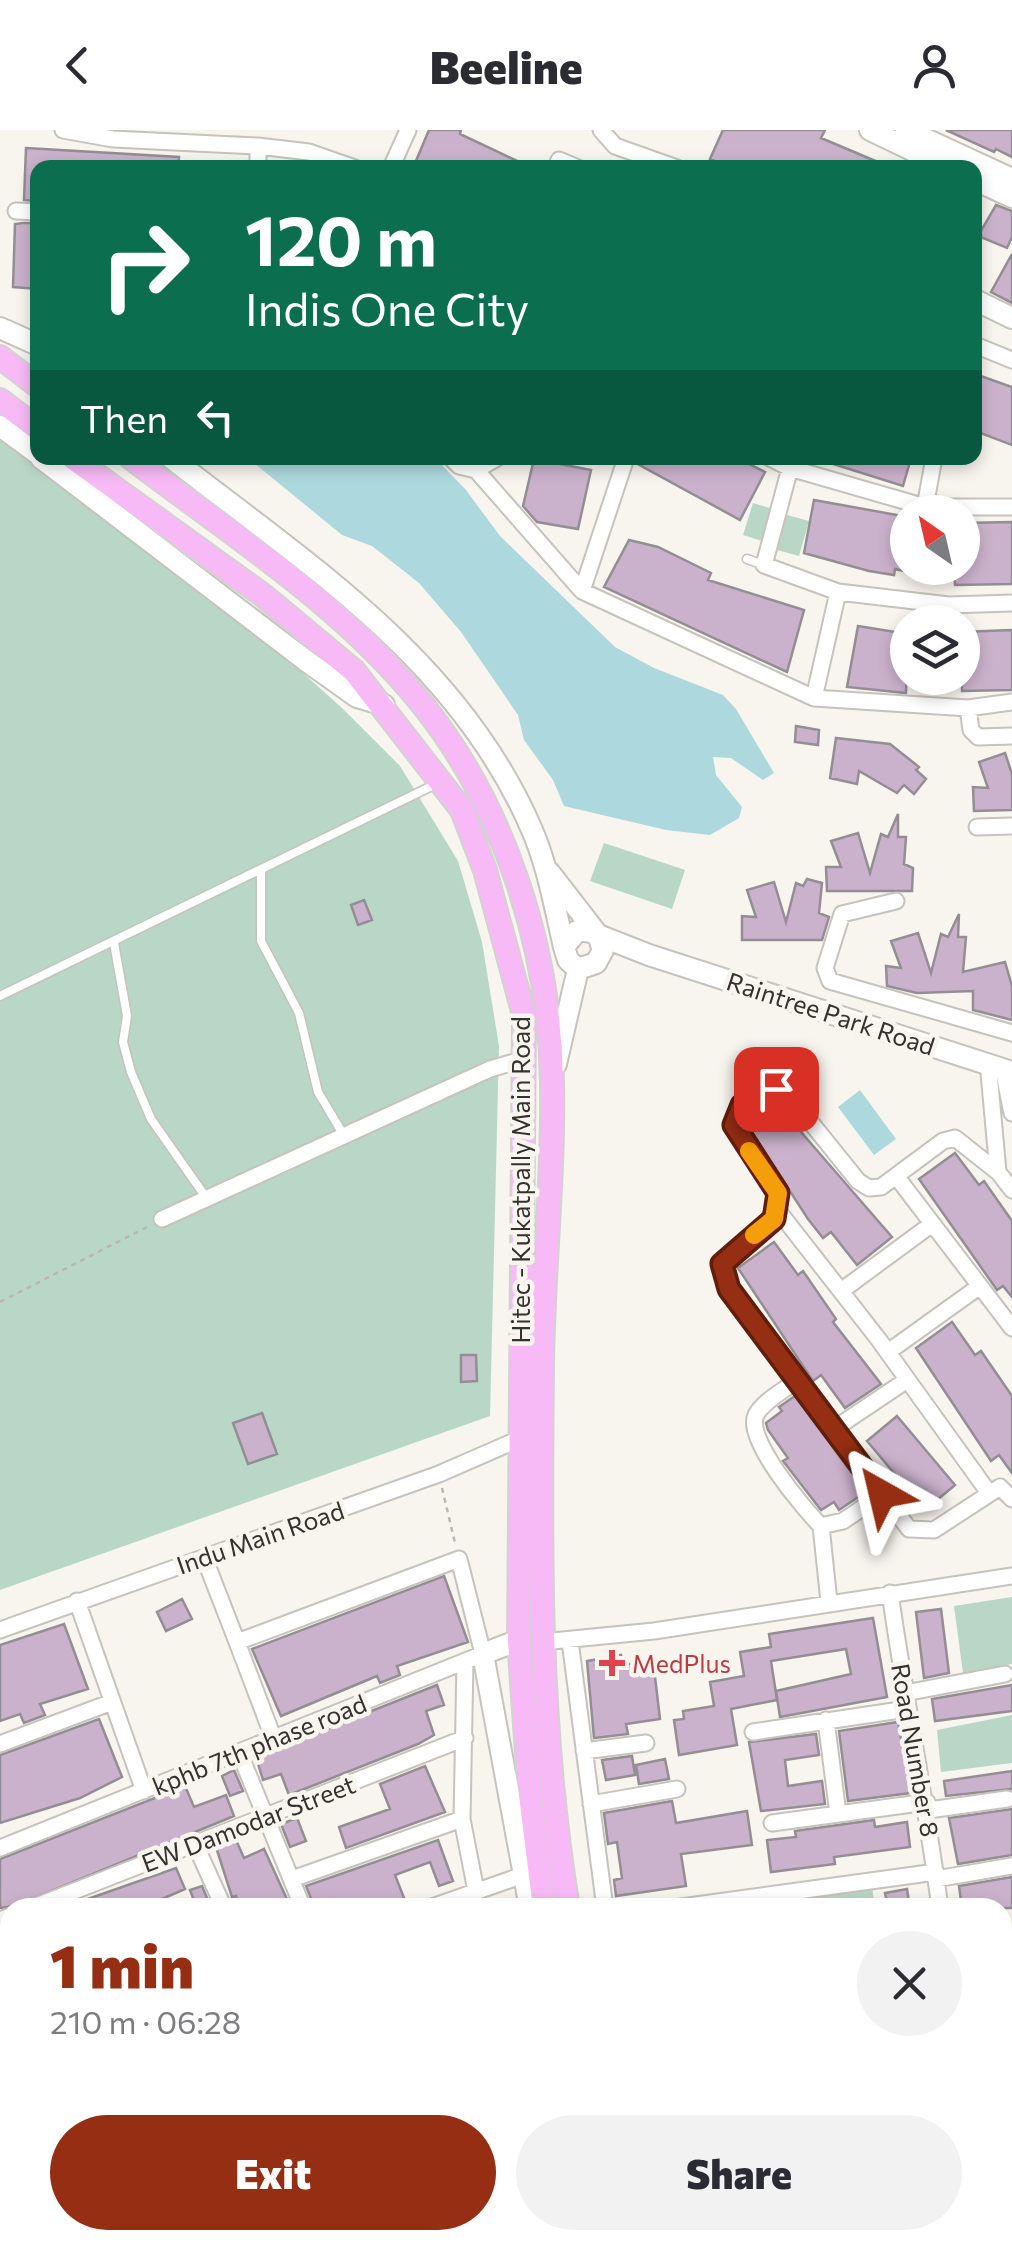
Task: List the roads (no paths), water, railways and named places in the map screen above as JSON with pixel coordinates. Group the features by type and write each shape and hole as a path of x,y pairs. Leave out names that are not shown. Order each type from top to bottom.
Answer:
{"main road":[{"path":"3,359 30,372"},
{"path":"0,400 30,422"},
{"name":"Hitec - Kukatpally Main Road","path":"83,465 264,596 354,670 462,810 507,946 524,1015 517,1440 543,1898"},
{"path":"140,465 313,597 372,649 422,704 456,754 490,812 516,877 535,943 552,1079 530,1641 567,1898"}],"street":[{"path":"64,130 113,139 258,146 310,152 332,160"},
{"path":"394,160 408,130"},
{"path":"601,130 615,146 654,160"},
{"path":"870,130 932,160"},
{"path":"906,130 958,160"},
{"path":"258,146 258,160"},
{"path":"991,179 1012,197"},
{"path":"16,211 30,212"},
{"path":"982,303 1012,318"},
{"path":"0,328 30,341"},
{"path":"982,348 1012,360"},
{"path":"0,426 30,448"},
{"path":"52,465 318,669 357,697 384,705"},
{"path":"180,465 409,648 496,760 532,829 568,960 587,966"},
{"path":"458,465 476,470 582,591 814,698 968,708 1012,702"},
{"path":"476,470 484,465"},
{"path":"582,591 624,465"},
{"path":"791,465 764,565 838,592 949,605 1012,603"},
{"path":"798,465 890,495"},
{"path":"927,495 933,465"},
{"path":"980,507 1012,507"},
{"path":"814,698 838,592"},
{"path":"968,708 971,730 978,737 1012,736"},
{"path":"976,827 1012,826"},
{"path":"545,868 598,934 603,950 587,966 552,1079"},
{"path":"896,901 842,914 825,968 830,981 1012,1032"},
{"path":"564,948 577,932 598,934"},
{"name":"Raintree Park Road","path":"598,934 650,955 1001,1068"},
{"name":"Raintree Park Road","path":"587,966 650,955"},
{"path":"162,1220 205,1196 490,1068 521,1060"},
{"path":"1001,1068 1012,1113"},
{"path":"998,1172 1001,1068"},
{"path":"1012,1190 998,1172 955,1138 944,1141 881,1188 869,1188 858,1181 796,1104 776,1089 742,1105 734,1125 778,1193 774,1219 722,1264 729,1289 909,1529 934,1530 1000,1487 1012,1498"},
{"path":"998,1140 1012,1151"},
{"path":"896,1176 1012,1328"},
{"path":"776,1208 888,1352 989,1493"},
{"path":"841,1291 932,1224"},
{"path":"888,1352 980,1286"},
{"path":"797,1380 758,1411 753,1422 757,1440 821,1526 829,1602"},
{"path":"834,1430 907,1380"},
{"name":"Indu Main Road","path":"0,1630 439,1474 517,1440"},
{"path":"821,1526 843,1522 882,1494"},
{"path":"204,1557 274,1738"},
{"path":"237,1642 459,1560 474,1658 529,1898"},
{"path":"530,1641 570,1641 1012,1576"},
{"name":"Road Number 8","path":"890,1592 906,1701 928,1806 939,1898"},
{"path":"78,1601 144,1791"},
{"name":"kphb 7th phase road","path":"0,1848 474,1658 530,1641"},
{"path":"570,1641 604,1898"},
{"path":"474,1658 465,1738 462,1819 476,1891"},
{"path":"754,1732 826,1720 1005,1674"},
{"path":"0,1744 112,1702"},
{"path":"826,1720 838,1814"},
{"name":"EW Damodar Street","path":"57,1898 465,1738"},
{"path":"584,1752 646,1742"},
{"path":"238,1752 299,1898"},
{"path":"591,1804 677,1789"},
{"path":"772,1823 1007,1799"},
{"path":"292,1879 462,1819"},
{"path":"195,1844 219,1898"},
{"path":"753,1898 1012,1866"},
{"path":"457,1898 526,1874"}],"lane":[{"path":"747,559 764,565"},
{"path":"0,996 443,781"},
{"path":"261,870 266,955 299,1013 318,1092 343,1134"},
{"path":"114,942 127,1016 123,1042 131,1072 151,1120 205,1196"}],"water":[{"path":"257,465 442,465 500,536 615,647 654,668 723,695 736,709 774,773 763,780 731,758 713,757 716,775 742,807 739,818 710,835 666,830 564,806 553,780 524,740 518,715 461,632 419,583 372,546 342,535"},
{"path":"860,1090 896,1139 874,1155 838,1107"}],"place":[{"name":"MedPlus","path":"612,1663"}]}
